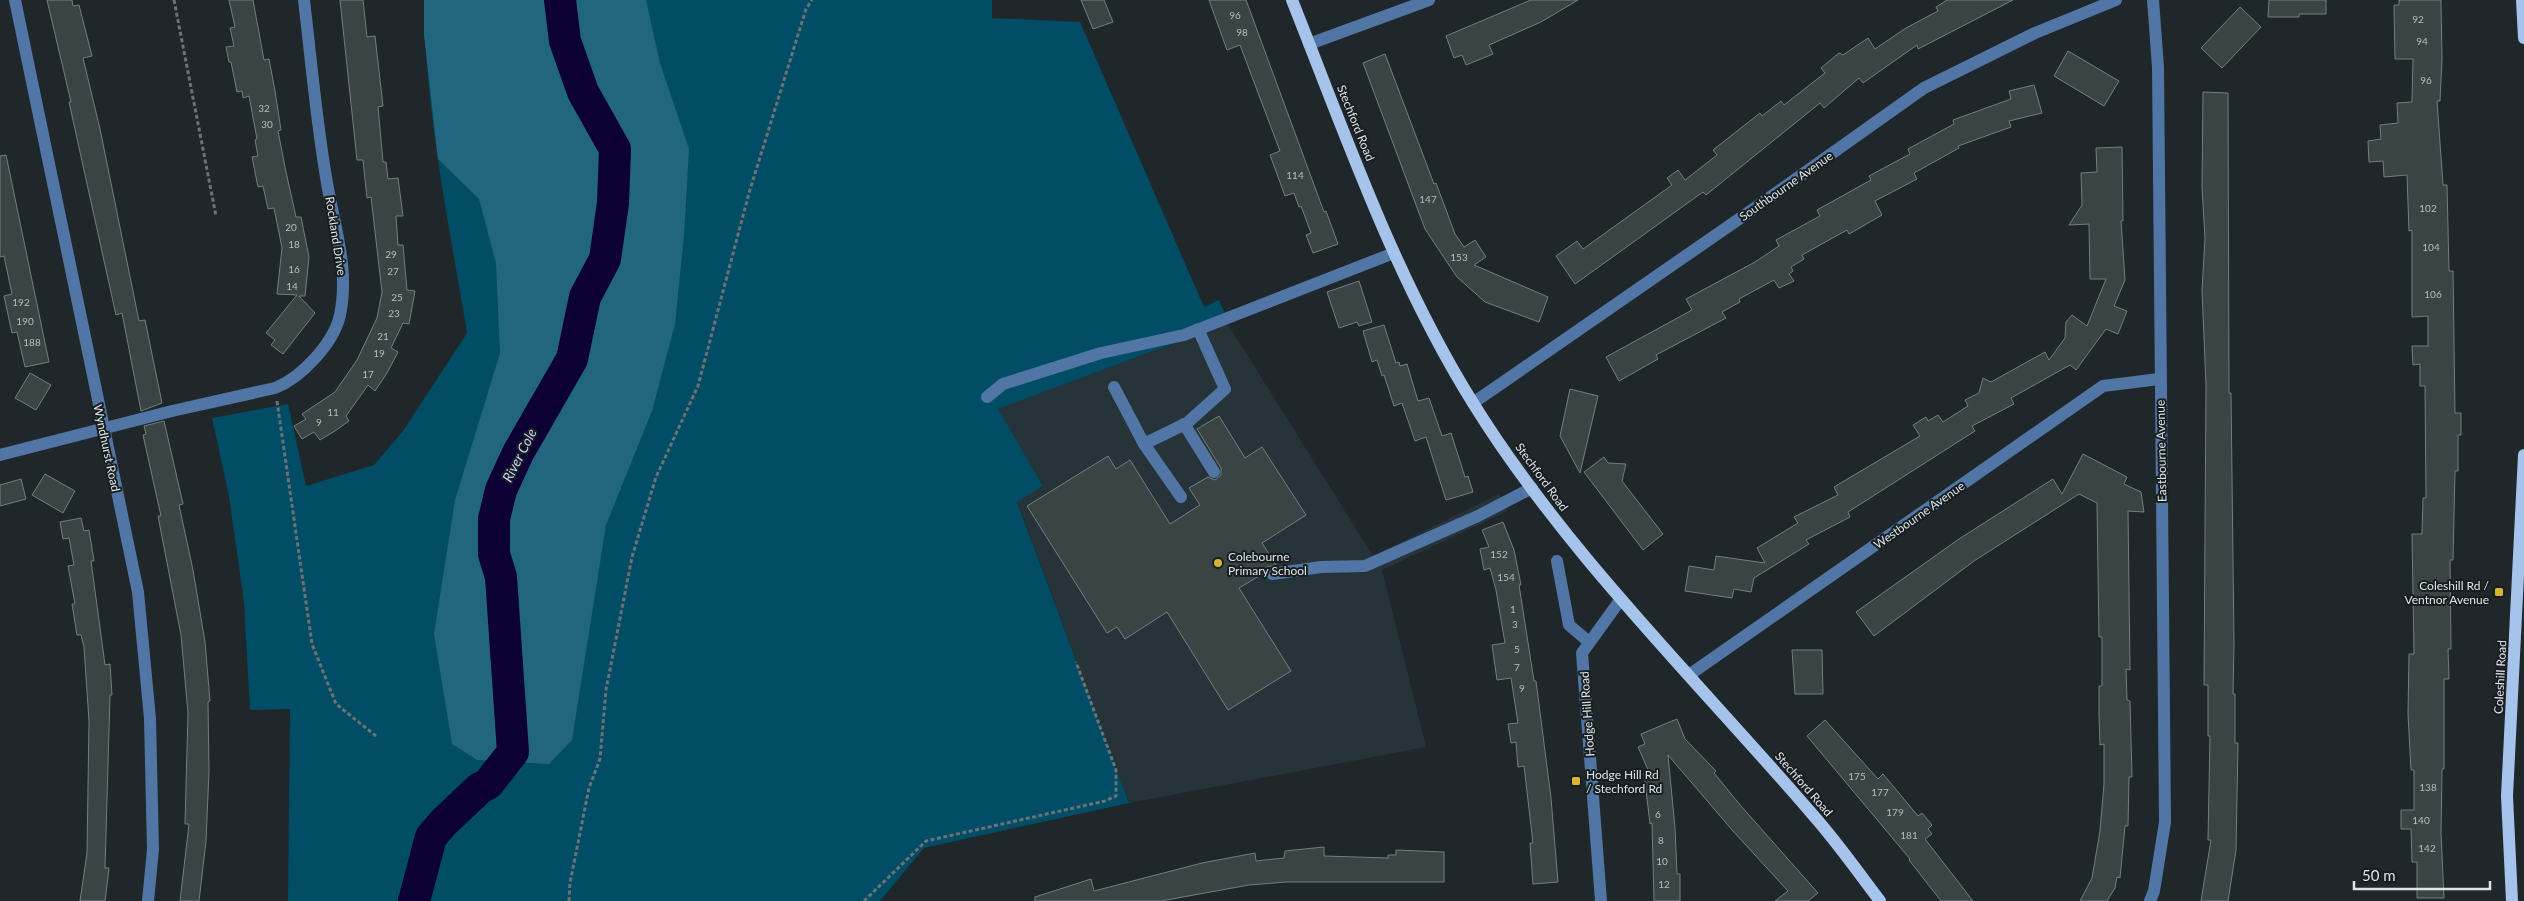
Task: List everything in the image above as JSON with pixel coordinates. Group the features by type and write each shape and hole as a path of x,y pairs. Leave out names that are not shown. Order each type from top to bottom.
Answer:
{"main road":[{"name":"Stechford Road","path":"1292,0 1394,253 1473,403 1550,512 1621,599 1815,817 1880,901"},
{"path":"2522,0 2524,38"},
{"name":"Coleshill Road","path":"2512,901 2508,796 2519,662 2524,455"}],"street":[{"name":"Wyndhurst Road","path":"15,0 139,602 150,720 153,849 148,901"},
{"name":"Rockland Drive","path":"0,455 172,411 275,388 290,382 330,339 340,317 343,300 341,252 326,179 314,101 304,0"},
{"path":"1309,44 1429,0"},
{"name":"Southbourne Avenue","path":"1473,403 1752,210 1924,88 2035,33 2116,0"},
{"name":"Eastbourne Avenue","path":"2150,901 2154,891 2165,822 2159,379 2158,67 2153,0"},
{"path":"987,397 1003,384 1101,353 1184,335 1394,253"},
{"path":"1144,444 1184,424 1225,388 1198,329"},
{"name":"Westbourne Avenue","path":"1689,675 2103,386 2159,379"},
{"path":"1114,387 1144,444 1181,497"},
{"path":"1184,424 1214,472"},
{"path":"1272,574 1322,567 1365,566 1478,516 1532,488"},
{"path":"1557,561 1570,625 1590,642"},
{"name":"Hodge Hill Road","path":"1601,901 1582,652 1621,599"}],"path":[{"path":"174,0 216,216"},
{"path":"569,901 570,883 589,788 600,759 606,690 632,557 656,477 698,386 749,193 806,9 812,0"},
{"path":"275,388 312,644 336,704 376,736"},
{"path":"864,901 926,841 1105,801 1116,796 1116,770 1076,662"}],"shaded area":[{"path":"424,0 992,0 992,18 1080,22 1204,307 1219,300 1226,316 1190,337 998,409 1043,486 1017,502 1129,803 924,848 880,901 288,901 290,709 250,710 244,602 229,496 212,418 288,404 306,486 374,465 403,431 467,333 433,126 425,42"},
{"path":"424,0 646,0 660,63 689,149 684,235 675,324 652,411 606,525 572,740 549,764 477,760 452,744 434,634 455,500 500,353 496,263 479,199 438,159 424,35"},
{"name":"Colebourne Primary School","path":"1227,323 1373,556 1499,494 1508,511 1382,570 1426,747 1129,803 1017,501 1043,486 997,409"}],"building":[{"path":"47,0 72,0 73,6 79,5 92,56 83,58 100,129 139,321 145,320 162,403 141,411 122,313 116,315 69,102 71,102"},
{"path":"229,0 253,0 264,60 269,59 281,130 278,131 286,172 296,217 301,217 309,257 305,296 299,296 315,313 283,354 271,345 275,340 266,333 297,295 277,294 282,248 274,208 268,209 263,186 258,187 252,157 258,156 255,140 257,139 249,96 243,98 242,91 237,92 231,62 229,62 226,47 234,46 230,28 235,27"},
{"path":"340,0 363,0 367,37 375,36 383,106 378,107 383,162 386,162 388,179 398,178 403,216 396,216 398,245 403,245 407,290 415,291 409,324 403,323 391,348 398,352 375,391 368,385 346,416 349,421 335,431 320,440 314,432 302,439 294,426 306,419 302,414 335,392 357,360 377,318 382,292 371,197 367,198 363,160 357,160"},
{"path":"1081,0 1104,0 1113,22 1093,29"},
{"path":"1209,0 1246,0 1324,212 1326,211 1338,244 1313,253 1306,235 1311,233 1301,206 1299,207 1294,193 1285,196 1270,155 1280,151 1240,45 1227,50"},
{"path":"1531,0 1578,0 1541,22 1489,45 1493,54 1466,65 1462,55 1454,58 1446,36"},
{"path":"1947,0 2013,0 1918,49 1917,45 1863,83 1859,78 1824,108 1820,103 1706,195 1703,192 1575,284 1556,256 1577,241 1583,249 1672,185 1667,178 1678,170 1685,180 1717,155 1713,150 1760,113 1762,116 1781,101 1784,105 1825,73 1821,68 1839,53 1843,55 1868,38 1875,49 1906,28 1938,11 1936,7"},
{"path":"2269,0 2326,0 2326,14 2299,14 2299,17 2268,17"},
{"path":"2399,0 2441,0 2442,59 2440,101 2437,101 2443,185 2447,185 2449,271 2453,271 2455,413 2461,413 2461,435 2458,435 2458,471 2455,471 2453,560 2450,560 2451,649 2448,649 2449,679 2444,679 2444,769 2442,769 2441,833 2444,898 2417,898 2417,862 2412,862 2411,829 2401,829 2401,810 2414,810 2414,770 2411,770 2408,714 2409,654 2414,654 2412,534 2422,534 2423,498 2426,498 2425,386 2420,386 2420,364 2413,365 2412,346 2428,346 2428,316 2412,317 2412,230 2409,231 2407,175 2384,177 2383,161 2369,162 2368,141 2381,139 2380,125 2398,123 2397,103 2412,102 2413,59 2395,59 2394,5 2399,5"},
{"path":"2240,7 2261,27 2222,68 2201,48"},
{"path":"2068,51 2119,81 2104,106 2054,76"},
{"path":"1385,54 1455,234 1464,247 1475,240 1486,257 1474,265 1548,297 1539,322 1485,302 1457,277 1425,229 1363,63"},
{"path":"2034,85 2042,113 2009,121 2011,127 1958,146 1959,148 1914,173 1917,179 1875,201 1882,215 1849,234 1847,230 1802,255 1804,259 1791,267 1793,271 1789,274 1794,281 1779,288 1774,280 1739,299 1740,302 1722,312 1726,318 1656,355 1658,359 1619,381 1606,357 1692,310 1686,299 1755,262 1779,246 1776,240 1820,216 1817,210 1871,180 1869,176 1910,154 1908,149 1954,124 1953,120 2011,99 2009,91"},
{"path":"2203,92 2228,93 2233,694 2235,694 2235,743 2238,743 2236,850 2228,901 2201,901 2211,840 2208,840 2210,736 2208,736 2208,685 2204,685 2206,385 2202,290 2205,238 2202,187"},
{"path":"2122,147 2123,221 2121,221 2125,280 2114,306 2127,311 2118,334 2106,329 2076,370 2070,365 2011,398 2014,404 1972,426 1975,431 1848,512 1850,517 1806,540 1809,544 1754,578 1751,592 1734,589 1732,598 1685,591 1689,566 1714,570 1716,556 1765,563 1757,548 1798,523 1794,517 1838,495 1834,487 1920,436 1913,425 1926,417 1928,421 1938,415 1943,422 1968,406 1965,400 1979,393 1983,378 1991,382 2045,352 2049,360 2065,338 2066,322 2072,315 2087,326 2106,279 2090,279 2089,224 2069,225 2082,205 2081,173 2097,172 2096,148"},
{"path":"6,155 49,362 25,367 17,332 12,333 4,296 12,294 4,256 0,257 0,156"},
{"path":"1359,281 1372,322 1359,326 1357,322 1339,328 1327,292"},
{"path":"1384,325 1396,363 1399,362 1400,366 1407,364 1418,401 1429,398 1442,436 1451,433 1465,477 1468,476 1473,492 1446,500 1426,437 1415,441 1402,403 1394,406 1377,360 1372,362 1363,331"},
{"path":"30,373 51,385 36,410 15,398"},
{"path":"1570,389 1598,396 1580,473 1560,436"},
{"path":"1219,416 1245,458 1262,447 1306,515 1262,543 1276,565 1267,567 1264,573 1239,588 1291,671 1228,710 1167,612 1125,639 1117,627 1107,633 1027,506 1108,456 1116,469 1130,460 1170,524 1200,505 1189,488 1208,477 1215,480 1221,475 1221,468 1197,429"},
{"path":"164,421 183,504 179,505 193,570 205,642 210,701 208,702 209,771 206,841 199,901 180,901 189,824 185,824 188,713 181,635 158,516 161,516 143,435 146,434 144,426"},
{"path":"2083,454 2127,477 2124,484 2141,492 2144,512 2128,511 2130,670 2126,669 2127,700 2130,701 2132,777 2129,777 2128,826 2125,826 2120,878 2117,877 2115,888 2107,901 2080,901 2092,878 2100,831 2104,784 2104,744 2100,745 2099,715 2099,686 2102,686 2102,637 2099,637 2097,503 2079,494 1974,561 1874,636 1856,612 1959,539 2053,479 2062,494"},
{"path":"1604,457 1608,463 1626,464 1622,481 1663,534 1643,550 1584,472"},
{"path":"45,474 75,491 63,513 32,495"},
{"path":"21,479 26,499 0,506 0,485"},
{"path":"81,518 84,531 89,530 94,561 91,561 105,665 110,664 112,695 110,695 105,868 109,868 105,901 80,901 87,853 89,721 84,647 81,635 77,635 72,604 75,604 68,566 74,565 69,538 63,539 60,522"},
{"path":"1503,522 1514,550 1521,585 1519,585 1534,681 1536,681 1551,798 1558,882 1533,884 1530,843 1533,843 1524,766 1518,767 1516,742 1511,743 1508,724 1518,723 1511,678 1497,680 1492,645 1505,643 1496,590 1490,568 1484,570 1480,549 1489,547 1482,530"},
{"path":"1792,650 1822,650 1823,694 1795,694"},
{"path":"1677,719 1685,739 1716,771 1714,773 1741,806 1818,893 1808,901 1775,901 1788,891 1733,831 1668,755 1677,874 1680,874 1680,901 1654,901 1652,823 1650,824 1644,773 1649,772 1638,747 1645,744 1641,734"},
{"path":"1825,720 1878,779 1883,774 1918,816 1922,813 1932,825 1928,829 1932,834 1925,839 1973,901 1941,901 1910,859 1807,736"},
{"path":"1324,847 1324,856 1388,858 1388,855 1396,855 1396,850 1444,852 1444,882 1287,882 1249,885 1161,901 1035,901 1035,897 1091,879 1094,891 1202,863 1255,853 1256,861 1284,858 1285,851"}],"waterway":[{"name":"River Cole","path":"414,901 431,837 480,788 488,784 513,752 501,577 494,554 494,519 501,490 518,453 572,359 585,297 605,259 613,203 615,149 583,92 565,41 560,0"}],"place":[{"name":"Colebourne Primary School","path":"1218,563"},
{"name":"Coleshill Rd / Ventnor Avenue","path":"2499,592"},
{"name":"Hodge Hill Rd / Stechford Rd","path":"1576,781"}]}
